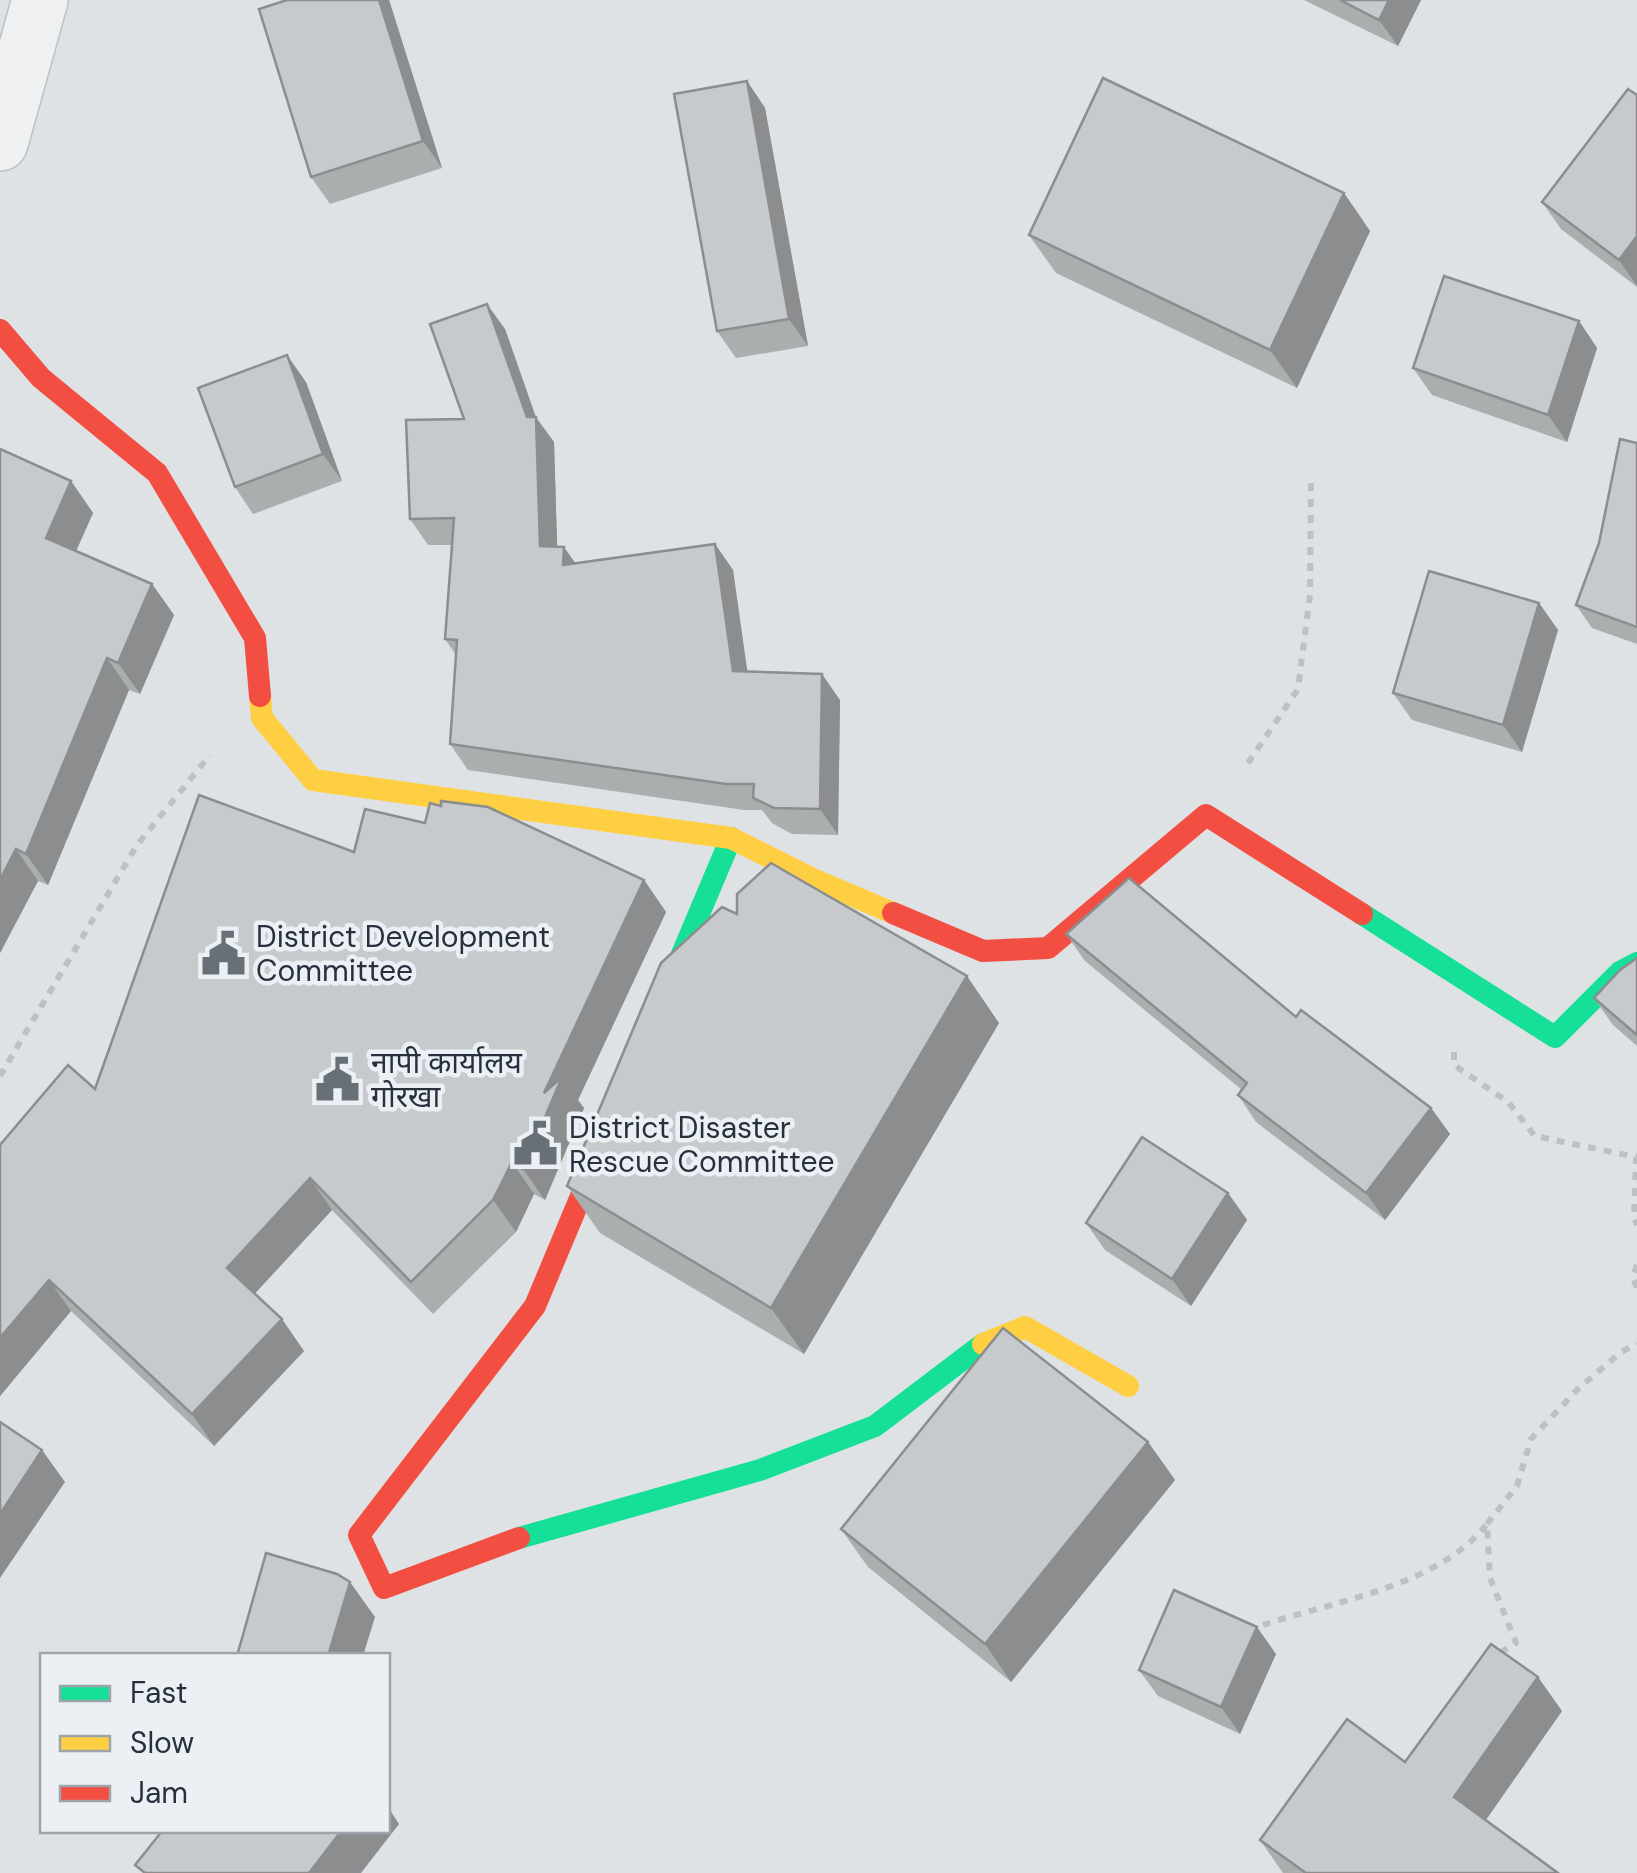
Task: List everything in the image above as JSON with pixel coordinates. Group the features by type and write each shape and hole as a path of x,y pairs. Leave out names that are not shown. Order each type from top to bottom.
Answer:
{"street":[{"path":"0,143 40,0"},
{"path":"0,330 41,378 157,473 254,638 262,718 313,780 731,838 813,879 983,952 1048,948 1206,814 1555,1037 1620,972 1637,964"},
{"path":"655,1018 731,838"},
{"path":"618,1108 535,1306 359,1535 384,1588 532,1533 760,1470 876,1426 981,1345 1025,1327 1128,1386"}],"path":[{"path":"1206,814 1252,758 1298,689 1310,595 1311,477"},
{"path":"0,1076 137,845 219,744 262,718"},
{"path":"1463,980 1453,1001 1454,1065 1508,1102 1535,1136 1636,1157 1637,1225"},
{"path":"1637,1265 1633,1277 1637,1289"},
{"path":"1263,1625 1392,1587 1470,1546 1517,1486 1530,1439 1578,1389 1621,1352 1637,1344"},
{"path":"1488,1524 1490,1578 1516,1644 1498,1654"}],"building":[{"path":"287,0 379,0 423,141 311,177 259,9"},
{"path":"1340,0 1389,0 1379,20"},
{"path":"1103,78 1344,193 1270,350 1029,235"},
{"path":"747,81 789,319 717,331 674,94"},
{"path":"1628,89 1637,95 1637,236 1619,260 1542,202"},
{"path":"1444,276 1579,321 1548,415 1413,368"},
{"path":"487,304 527,417 536,417 540,546 564,547 563,565 715,544 733,671 822,674 820,809 774,808 753,798 754,784 726,784 450,744 457,640 445,639 454,518 410,519 406,420 464,419 430,324"},
{"path":"287,355 323,454 235,487 198,388"},
{"path":"1620,439 1637,443 1637,627 1576,605 1599,543"},
{"path":"0,449 71,481 46,538 152,584 118,663 107,658 26,854 16,849 0,880"},
{"path":"1429,571 1539,603 1503,725 1393,693"},
{"path":"199,795 354,852 365,809 425,823 430,803 488,807 644,880 544,1093 562,1077 523,1169 512,1162 493,1200 411,1282 310,1178 227,1268 282,1319 192,1414 49,1280 0,1338 0,1145 68,1065 95,1089"},
{"path":"771,863 967,976 771,1308 567,1186 661,963 722,907 737,914 737,894"},
{"path":"1129,878 1296,1017 1301,1010 1431,1108 1366,1193 1238,1095 1247,1083 1066,934"},
{"path":"1637,958 1637,1035 1594,998"},
{"path":"1142,1137 1228,1193 1172,1279 1086,1223"},
{"path":"1003,1328 1148,1442 985,1644 841,1529"},
{"path":"0,1422 42,1450 0,1514"},
{"path":"266,1553 337,1574 350,1582 329,1653 238,1653"},
{"path":"1174,1590 1257,1627 1221,1707 1139,1670"},
{"path":"1491,1644 1538,1677 1454,1797 1558,1873 1306,1873 1260,1840 1347,1719 1405,1762"},
{"path":"161,1833 340,1833 309,1873 145,1873 135,1865"}],"traffic: fast":[{"path":"661,1004 731,838"},
{"path":"1362,914 1555,1037 1620,972 1637,963"},
{"path":"519,1538 760,1470 875,1426 983,1344"}],"traffic: slow":[{"path":"260,696 262,718 313,780 731,838 893,913"},
{"path":"983,1344 1025,1327 1128,1386"}],"traffic: jam":[{"path":"0,330 41,378 157,473 255,638 260,696"},
{"path":"893,913 983,951 1048,948 1206,815 1362,914"},
{"path":"519,1538 384,1588 359,1535 535,1306 607,1134"}],"place":[{"name":"District Development Committee","path":"223,953"},
{"name":"नापी कार्यालय गोरखा","path":"338,1079"},
{"name":"District Disaster Rescue Committee","path":"536,1144"}]}
